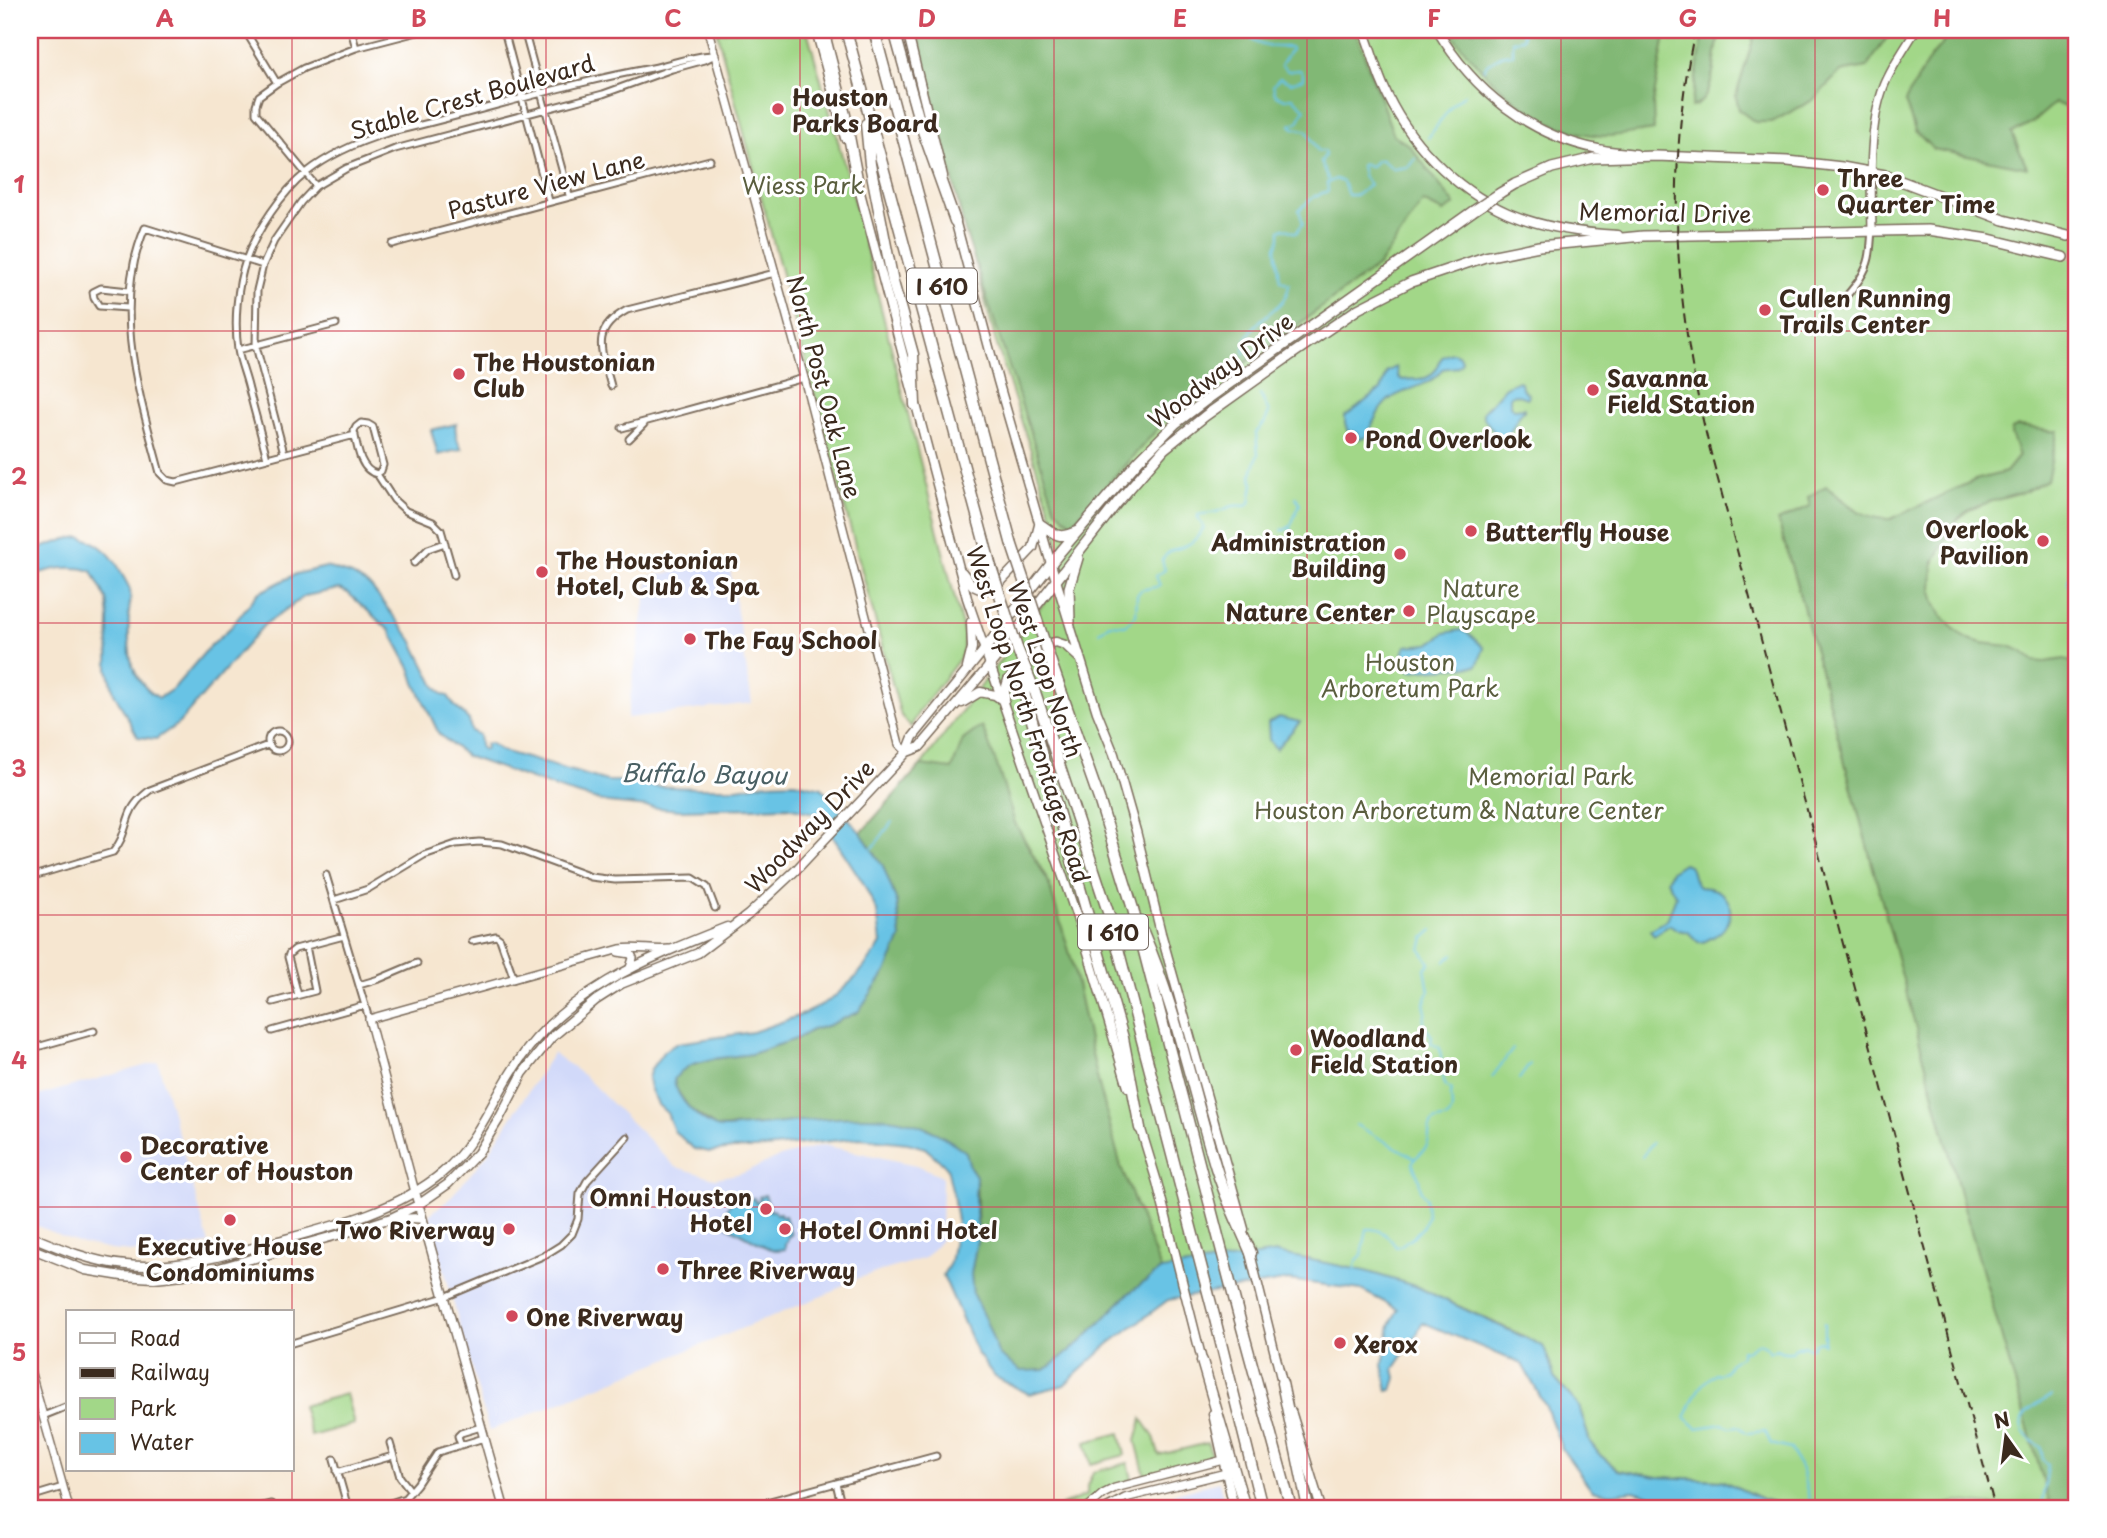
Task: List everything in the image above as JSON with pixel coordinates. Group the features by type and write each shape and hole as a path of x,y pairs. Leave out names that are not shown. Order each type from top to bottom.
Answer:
{"highway":[{"path":"822,30 845,115 858,184"},
{"name":"West Loop North","path":"846,30 991,567 1030,694 1110,919 1262,1508"},
{"name":"West Loop North","path":"874,30 1011,542 1099,799 1133,909 1238,1313 1292,1508"},
{"path":"894,30 919,120 955,221"},
{"path":"864,99 870,164 894,282 913,354 915,405"},
{"path":"1030,694 1123,1038 1140,1128"},
{"path":"1133,909 1156,961 1168,998 1217,1170 1251,1253"},
{"path":"1202,1361 1245,1508"},
{"path":"1282,1383 1308,1508"}],"main road":[{"name":"West Loop North Frontage Road","path":"816,30 967,598 1082,932 1157,1182 1194,1326 1234,1508"},
{"path":"907,30 998,381 1080,659 1117,765 1136,831 1161,933 1251,1253 1282,1383 1321,1508"},
{"name":"Memorial Drive","path":"1363,30 1383,87 1409,131 1428,154 1472,192 1508,213 1557,229 1643,236 1928,230 1960,233 2063,257"},
{"path":"1437,30 1459,64 1496,102 1536,128 1579,144 1656,156 1788,161 1871,171 2004,220 2068,236"},
{"name":"Woodway Drive","path":"30,1248 85,1270 154,1278 205,1272 385,1220 418,1205 448,1184 478,1153 523,1073 551,1038 596,1000 614,989 698,953 764,901 796,870 907,752 913,737 1051,564 1146,453 1175,424 1500,193 1536,174 1569,163 1594,158 1656,156"},
{"name":"Woodway Drive","path":"907,752 920,747 989,666 1123,495 1164,449 1205,416 1295,352 1383,295 1461,264 1539,246 1643,236"},
{"path":"1287,342 1295,352"},
{"path":"1040,524 1057,536 1066,536 1079,530"},
{"path":"958,567 973,586 982,590 995,588 1033,548 1040,524"},
{"path":"1070,622 1069,587 1081,550"},
{"path":"965,673 971,655 972,630 967,598"},
{"path":"1007,712 1004,690 1009,680 1045,644 1056,642 1065,645 1080,659"},
{"path":"946,716 980,692 995,695 1002,700"},
{"name":"Woodway Drive","path":"30,1236 91,1259 124,1265 154,1266 203,1261 309,1233 389,1206 443,1172 468,1145 514,1067 568,1007 630,968 736,923"},
{"path":"609,980 614,989"},
{"path":"543,1032 551,1038"},
{"path":"497,1098 507,1104"},
{"path":"415,1192 504,1508"},
{"path":"385,1220 422,1219"},
{"path":"309,1233 312,1242"},
{"path":"203,1261 205,1272"}],"street":[{"path":"351,30 356,48"},
{"path":"316,186 256,113 259,96 277,83 322,60 425,30"},
{"path":"504,30 549,201"},
{"path":"524,30 569,195"},
{"name":"North Post Oak Lane","path":"708,30 804,378 899,744 907,752"},
{"path":"1839,305 1861,278 1870,258 1875,117 1889,75 1916,30"},
{"path":"246,32 277,83"},
{"name":"Stable Crest Boulevard","path":"267,458 238,350 240,287 246,260 274,209 305,173 338,152 361,142 602,77 714,55"},
{"name":"Stable Crest Boulevard","path":"284,453 256,346 257,290 263,265 289,219 301,201 316,186 369,158 603,94 714,55"},
{"path":"414,127 418,143"},
{"name":"Pasture View Lane","path":"391,244 710,160"},
{"path":"263,265 145,229 129,291 128,308 139,395 160,473 167,480 176,482 355,435"},
{"path":"611,386 601,336 613,317 627,310 775,274"},
{"path":"128,308 99,306 93,292 101,288 129,291"},
{"path":"238,350 336,324"},
{"path":"622,428 804,378"},
{"path":"629,439 647,422"},
{"path":"377,474 383,465 373,427 361,423 356,426 355,435 364,467 370,473 377,474 394,500 406,511 433,522 440,530 454,575"},
{"path":"414,563 428,549 445,543"},
{"path":"273,732 284,732 288,738 288,745 284,750 273,750 268,745 268,737 273,732"},
{"path":"30,877 113,852 121,843 129,814 138,799 150,789 268,745"},
{"path":"334,900 368,890 424,855 456,844 479,842 502,844 591,877 615,880 693,878 708,887 715,908"},
{"path":"326,875 369,1019 415,1192"},
{"path":"298,995 288,957 291,951 344,936"},
{"path":"472,941 490,936 500,939 514,979"},
{"path":"273,1002 315,991 306,946"},
{"path":"369,1019 629,947 651,951 673,948"},
{"path":"610,953 631,954 633,958 630,968"},
{"path":"359,985 416,963"},
{"path":"272,1031 365,1005"},
{"path":"30,1049 94,1031"},
{"path":"294,1342 444,1297 545,1255 572,1234 578,1219 580,1194 587,1181 627,1137"},
{"path":"30,1370 69,1508"},
{"path":"43,1416 66,1407"},
{"path":"461,1445 458,1436 461,1433 481,1427"},
{"path":"376,1508 405,1498 438,1452 484,1438"},
{"path":"390,1443 400,1477 411,1491"},
{"path":"744,1508 936,1455"},
{"path":"337,1472 393,1456"},
{"path":"334,1459 348,1508"},
{"path":"1087,1508 1103,1494 1139,1481 1223,1460"},
{"path":"1106,1508 1142,1493 1226,1473"},
{"path":"1139,1481 1142,1493"},
{"path":"836,1483 842,1508"},
{"path":"30,1497 63,1487"},
{"path":"254,1508 271,1504 277,1508"}],"shaded area":[{"name":"The Fay School","path":"729,563 752,703 627,718 649,576"},
{"path":"553,1053 583,1075 676,1167 715,1178 743,1173 780,1157 823,1145 916,1165 942,1176 941,1240 925,1258 849,1281 832,1292 489,1431 429,1215 449,1199 487,1155"},
{"name":"Decorative Center of Houston","path":"158,1062 209,1244 142,1253 111,1250 78,1243 30,1223 30,1098"},
{"path":"1219,1482 1226,1508 1124,1508 1128,1505"}],"green space":[{"name":"Wiess Park","path":"730,30 807,30 846,170 964,634 960,658 918,713 911,727 901,716 717,33"},
{"name":"Memorial Park","path":"917,30 2077,30 2077,1508 2021,1508 1956,1502 1936,1508 1793,1508 1762,1499 1721,1480 1658,1477 1618,1470 1600,1455 1590,1442 1579,1406 1554,1378 1550,1363 1528,1338 1415,1286 1161,1270 965,1152 751,1054 887,970 883,866 861,833 921,765 1064,576 1054,522 995,339"},
{"path":"917,30 1355,30 1394,136 1409,145 1455,205 1443,212 1423,202 1379,265 1161,425 1072,524 1055,508 964,228"},
{"path":"1449,30 1666,30 1653,103 1654,130 1605,136 1558,126 1516,101 1497,85"},
{"path":"1704,30 1721,30 1710,86 1706,96 1691,107"},
{"path":"1756,30 1892,30 1867,67 1840,72 1813,100 1772,122 1755,122 1739,110 1736,96"},
{"path":"1954,30 2077,30 2077,111 2055,103 2033,122 2012,133 2027,168 1933,149 1915,131 1905,101 1930,58"},
{"path":"2018,426 2058,431 2047,480 2022,493 1969,510 1957,520 1933,563 1932,591 1942,616 1965,638 2009,646 2022,651 2034,661 2065,659 2077,665 2077,1508 2051,1508 1960,1193 1778,521 1810,506 1808,497 1826,486 1863,513 1891,519 1975,480 2006,472 2019,456 2011,434 2012,429"},
{"path":"982,726 1015,823 1048,881 1072,961 1097,1077 1121,1167 1161,1270 1128,1294 1081,1342 1045,1370 1021,1372 999,1355 973,1295 971,1274 978,1235 976,1176 965,1152 929,1129 776,1124 717,1128 690,1109 676,1089 674,1080 680,1072 693,1064 751,1054 796,1039 858,1012 901,938 897,902 883,866 861,833 921,765 952,769 963,740"},
{"path":"346,1394 354,1424 311,1436 302,1406"},
{"path":"1142,1419 1154,1437 1159,1455 1208,1443 1212,1459 1145,1476 1136,1441"},
{"path":"1120,1433 1125,1455 1091,1464 1086,1442"},
{"path":"1128,1463 1132,1479 1106,1490 1084,1508 1067,1508 1062,1505 1087,1495 1087,1486 1093,1472"}],"water":[{"path":"1453,353 1462,360 1459,365 1442,369 1426,383 1386,402 1367,437 1357,440 1355,432 1348,432 1345,416 1381,390 1387,372 1396,367 1399,378 1403,380 1425,378 1435,371 1442,357"},
{"path":"1518,381 1529,395 1528,398 1514,394 1510,397 1510,406 1514,409 1524,408 1524,411 1508,435 1499,439 1483,417 1483,412 1505,387"},
{"path":"456,424 462,449 438,455 431,430"},
{"path":"81,537 95,543 116,562 129,587 131,660 140,681 159,698 174,688 210,646 230,628 258,593 296,574 326,567 352,575 371,587 412,640 435,686 443,695 448,696 469,720 471,731 479,735 483,750 486,748 485,744 489,743 502,751 607,781 649,786 737,788 794,782 822,788 861,833 883,866 897,902 901,938 887,970 858,1012 796,1039 751,1054 693,1064 680,1072 674,1080 676,1087 696,1114 719,1128 835,1118 888,1118 929,1130 966,1152 976,1176 978,1235 971,1274 973,1295 999,1355 1021,1371 1045,1370 1081,1342 1128,1294 1161,1270 1277,1253 1365,1271 1415,1286 1543,1346 1554,1378 1579,1406 1590,1442 1600,1455 1618,1470 1658,1477 1721,1480 1762,1499 1793,1508 1717,1508 1633,1491 1611,1494 1592,1490 1562,1449 1546,1407 1522,1364 1422,1322 1417,1335 1394,1369 1396,1378 1392,1390 1388,1391 1383,1365 1390,1325 1398,1309 1361,1290 1289,1280 1168,1300 1109,1344 1064,1385 1029,1394 995,1377 977,1353 943,1275 950,1263 957,1221 947,1167 925,1148 908,1143 860,1138 710,1152 694,1149 674,1131 667,1113 658,1105 650,1088 648,1078 651,1069 664,1051 678,1043 753,1032 804,1014 832,999 856,977 875,953 881,943 877,911 862,881 818,814 788,807 679,810 608,803 565,791 466,756 439,734 411,670 390,631 348,593 339,589 305,596 264,625 179,723 156,739 138,737 114,693 108,669 107,600 92,571 61,568 30,576 30,552"},
{"path":"1461,630 1484,648 1477,666 1410,671 1403,656 1406,646 1429,644 1445,633"},
{"path":"1279,717 1300,722 1276,749 1269,740 1268,723"},
{"path":"1683,863 1689,865 1699,887 1717,890 1729,903 1730,916 1724,928 1704,942 1698,942 1688,932 1670,925 1654,935 1650,930 1667,920 1676,896 1667,880 1671,871"},
{"path":"765,1195 770,1211 780,1213 781,1217 785,1216 791,1235 788,1236 785,1249 768,1248 728,1226 725,1214 730,1203 748,1197 754,1198 755,1202 760,1201 759,1197"}],"waterway":[{"path":"1250,30 1250,38 1259,44 1290,47 1281,65 1288,71 1300,70 1303,79 1291,83 1280,78 1273,85 1275,94 1285,99 1293,98 1305,109 1298,122 1291,125 1307,131 1318,151 1324,151 1321,162 1328,179"},
{"path":"1484,70 1487,64 1504,54 1513,55 1513,41 1523,38 1523,30"},
{"path":"1428,138 1453,104 1465,94"},
{"path":"1244,354 1251,331 1287,294 1289,284 1280,280 1276,247 1280,230 1284,228 1296,233 1303,223 1299,210 1315,196 1328,191 1327,183 1336,179 1343,182 1348,195 1357,195 1370,185 1364,178 1361,166 1363,164 1370,167 1377,160 1382,160 1393,169 1408,167 1415,159"},
{"path":"1099,632 1109,624 1125,625 1136,615 1137,595 1141,590 1160,586 1156,576 1165,570 1162,560 1165,556 1190,544 1204,527 1198,515 1250,503 1253,484 1251,476 1258,454 1256,433 1269,412 1260,394"},
{"path":"1282,531 1290,527 1292,533 1290,527 1300,504 1296,497"},
{"path":"2077,497 2071,512 2077,528"},
{"path":"2077,567 2068,582 2070,590 2077,597"},
{"path":"872,849 892,822"},
{"path":"1354,1269 1362,1255 1367,1229 1384,1233 1396,1247 1415,1235 1427,1217 1426,1198 1412,1163 1427,1145 1432,1123 1447,1118 1452,1107 1452,1090 1444,1082 1440,1048 1431,1043 1432,1036 1424,1023 1424,1003 1429,992 1425,968 1430,963 1421,950 1424,938 1433,930"},
{"path":"1445,962 1453,954"},
{"path":"1492,1077 1513,1049"},
{"path":"1519,1079 1530,1064"},
{"path":"1356,1125 1415,1158"},
{"path":"1642,1157 1652,1143"},
{"path":"1812,1508 1802,1472 1791,1449 1771,1444 1765,1431 1747,1433 1738,1426 1723,1424 1697,1428 1685,1417 1702,1385 1715,1373 1725,1372 1729,1364 1741,1356 1741,1350 1746,1351 1758,1343 1770,1352 1777,1349 1792,1352 1793,1349 1805,1345 1812,1348 1815,1343 1824,1343 1824,1323"},
{"path":"2042,1508 2048,1464 2043,1460 2041,1447 2030,1439 2021,1425 2022,1419 2033,1407 2052,1396"}],"tunnel":[{"path":"2063,257 2077,260"}],"railway":[{"path":"1695,30 1685,83 1677,189 1682,293 1698,397 1995,1508"}],"place":[{"name":"Houston Parks Board","path":"778,109"},
{"name":"Three Quarter Time","path":"1823,190"},
{"name":"Cullen Running Trails Center","path":"1765,310"},
{"name":"The Houstonian Club","path":"459,374"},
{"name":"Savanna Field Station","path":"1593,390"},
{"name":"Pond Overlook","path":"1351,438"},
{"name":"Butterfly House","path":"1471,531"},
{"name":"Overlook Pavilion","path":"2043,541"},
{"name":"Administration Building","path":"1400,554"},
{"name":"The Houstonian Hotel, Club & Spa","path":"542,572"},
{"name":"Nature Center","path":"1409,611"},
{"name":"The Fay School","path":"690,639"},
{"name":"Woodland Field Station","path":"1296,1050"},
{"name":"Decorative Center of Houston","path":"126,1157"},
{"name":"Omni Houston Hotel","path":"766,1209"},
{"name":"Executive House Condominiums","path":"230,1220"},
{"name":"Two Riverway","path":"509,1229"},
{"name":"Hotel Omni Hotel","path":"785,1229"},
{"name":"Three Riverway","path":"663,1269"},
{"name":"One Riverway","path":"512,1316"},
{"name":"Xerox","path":"1340,1343"}],"park label":[{"name":"Nature Playscape","path":"1481,600"},
{"name":"Houston Arboretum Park","path":"1410,674"},
{"name":"Houston Arboretum & Nature Center","path":"1459,809"}],"water label":[{"name":"Buffalo Bayou","path":"704,773"}]}
